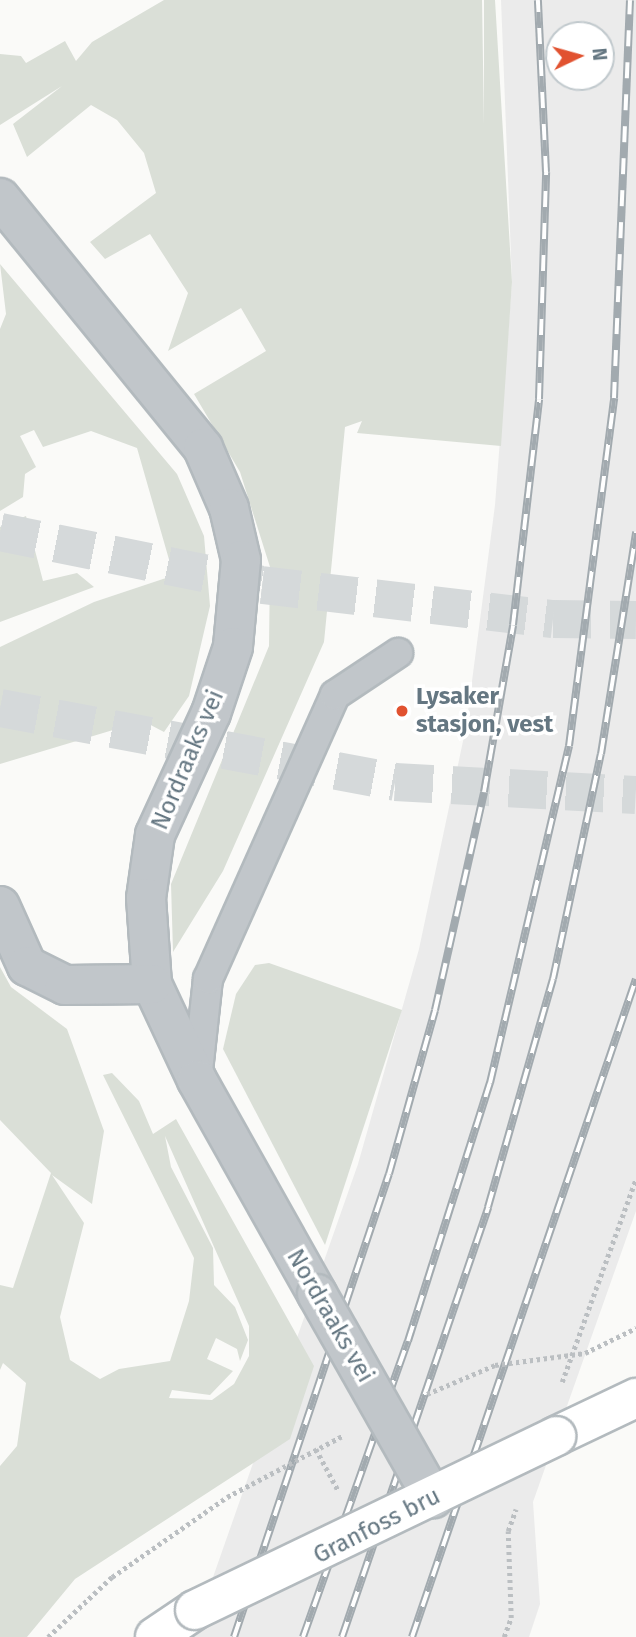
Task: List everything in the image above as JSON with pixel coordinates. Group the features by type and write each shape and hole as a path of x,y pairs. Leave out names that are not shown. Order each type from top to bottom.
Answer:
{"main road":[{"name":"Granfoss bru","path":"155,1637 195,1610 433,1498 636,1398"}],"street":[{"name":"Nordraaks vei","path":"0,198 203,448 229,508 241,560 233,648 211,713 155,835 146,898 152,984 197,1080 433,1498"},
{"path":"0,906 27,966 65,985 152,984"}],"lane":[{"path":"197,1080 208,979 335,695 398,653"}],"path":[{"path":"585,1353 636,1328"},
{"path":"48,1637 112,1577 227,1497"}],"shaded area":[{"path":"164,0 482,0 484,125 484,0 495,0 512,282 501,446 357,433 362,421 345,427 324,642 223,871 173,952 171,884 269,646 270,567 240,472 194,394 266,351 241,308 168,351 188,293 150,234 105,259 90,242 156,193 144,153 117,120 91,105 27,157 13,124 62,86 0,125 0,54 21,56 26,63 65,41 76,61 92,42"},
{"path":"501,0 636,0 636,1211 533,1502 540,1604 529,1637 192,1637 358,1164 419,949 466,727 495,505 512,282"},
{"path":"0,264 177,474 204,536 210,606 189,696 164,732 143,721 0,764 0,647 94,602 166,578 170,563 137,448 91,431 43,447 34,430 20,436 36,467 25,474 23,497 0,511 0,329 6,314"},
{"path":"26,516 43,581 77,573 94,587 0,622 0,527"},
{"path":"269,963 402,1010 325,1245 223,1049 236,994 255,965"},
{"path":"0,967 11,987 67,1029 104,1131 92,1204 52,1175 84,1223 60,1317 70,1360 100,1379 119,1369 170,1361 189,1301 194,1258 103,1075 112,1073 139,1101 153,1134 176,1119 314,1366 290,1439 75,1579 27,1637 0,1637 0,1466 17,1446 26,1383 3,1363 0,1370 0,1285 13,1288 51,1173 0,1120","holes":["165,1136 249,1326 249,1356 234,1384 212,1400 169,1398 172,1390 210,1395 233,1371 207,1359 216,1338 237,1349 240,1361 248,1340 235,1307 214,1285 213,1248 171,1167"]}],"tunnel":[{"path":"0,532 262,585 553,619 636,620"},
{"path":"0,708 395,782 636,795"}],"railway":[{"path":"234,1637 389,1174 435,1010 484,792 513,625 539,399 546,172 538,0"},
{"path":"303,1637 408,1341 490,1083 569,746 614,398 630,0"},
{"path":"342,1637 488,1207 553,979 601,754 636,532"},
{"path":"412,1637 636,979"}],"place":[{"name":"Lysaker stasjon, vest","path":"402,711"}]}
